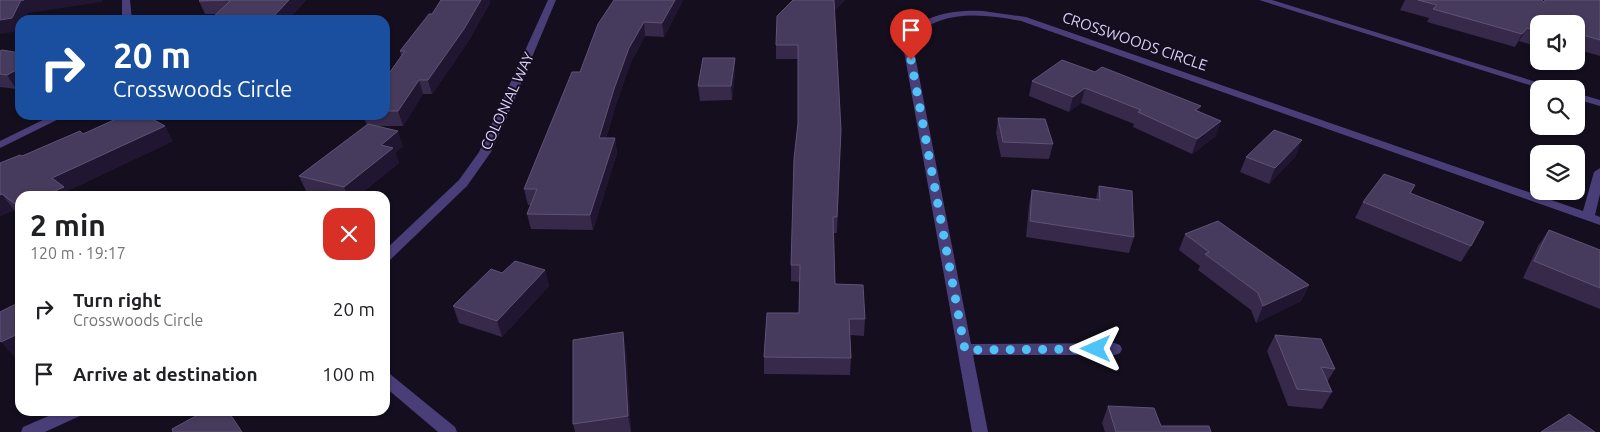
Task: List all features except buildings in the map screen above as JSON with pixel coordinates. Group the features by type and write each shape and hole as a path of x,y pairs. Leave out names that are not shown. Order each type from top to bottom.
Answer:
{"street":[{"path":"126,0 127,15"},
{"name":"COLONIAL WAY","path":"390,252 463,183 485,152 503,115 552,0"},
{"path":"1263,0 1530,82"},
{"name":"CROSSWOODS CIRCLE","path":"980,432 907,40 918,28 930,22 960,13 999,14 1023,20 1594,218 1600,172"},
{"path":"1585,99 1600,103"},
{"path":"0,145 52,120"},
{"path":"965,350 1115,349"},
{"path":"390,382 449,432"},
{"path":"29,432 65,416"}],"route":[{"path":"911,60 965,350 1096,349"}]}
